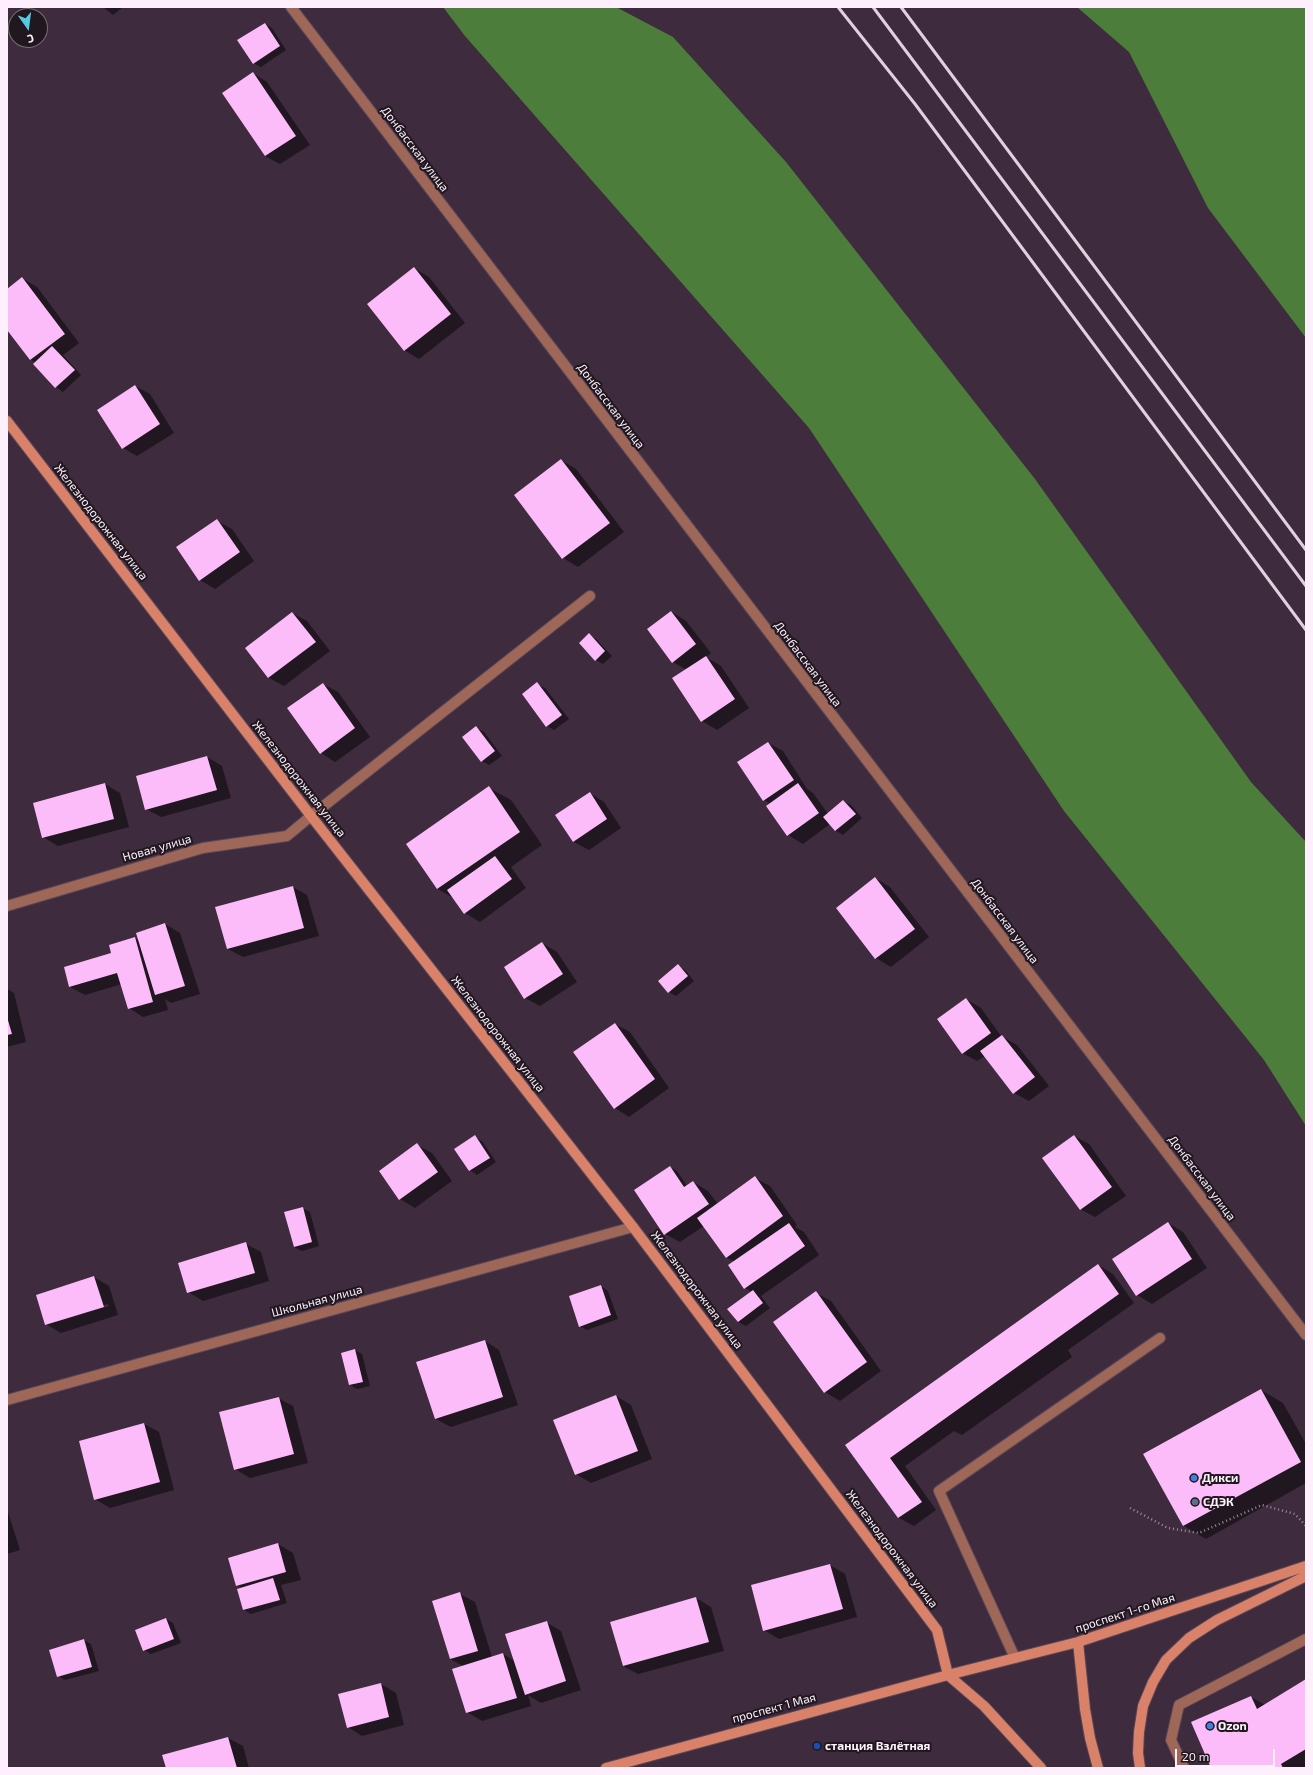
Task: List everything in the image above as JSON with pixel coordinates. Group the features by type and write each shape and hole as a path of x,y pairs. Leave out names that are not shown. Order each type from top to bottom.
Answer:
{"street":[{"name":"Донбасская улица","path":"291,7 1306,1335"},
{"name":"Железнодорожная улица","path":"7,421 311,816 633,1227 937,1630 948,1675"},
{"name":"Новая улица","path":"7,906 203,848 288,836 311,816 590,596"},
{"name":"Школьная улица","path":"7,1400 633,1227"},
{"path":"1015,1658 938,1491 1160,1338"},
{"name":"проспект 1-го Мая","path":"948,1675 1078,1642 1306,1566"},
{"path":"1140,1768 1138,1754 1139,1732 1143,1706 1153,1682 1166,1660 1189,1638 1217,1620 1306,1576"},
{"path":"1184,1768 1172,1740 1179,1705 1306,1639"},
{"path":"1078,1642 1085,1709 1090,1738 1098,1768"},
{"name":"проспект 1 Мая","path":"606,1768 948,1675"},
{"path":"948,1675 984,1706 1041,1768"}],"path":[{"path":"1130,1508 1168,1528 1199,1533 1262,1505 1295,1514 1306,1526"}],"green space":[{"path":"443,7 616,7 673,37 786,162 1035,479 1251,782 1306,842 1306,1126 1264,1060 1064,811 809,428 465,36"},
{"path":"1077,7 1306,7 1306,338 1208,208 1129,52"}],"building":[{"path":"265,23 280,46 253,64 237,40"},
{"path":"253,72 296,136 265,156 222,93"},
{"path":"414,267 451,314 404,351 367,304"},
{"path":"22,277 65,334 30,360 7,330 7,289"},
{"path":"52,346 75,370 55,388 33,364"},
{"path":"135,385 160,424 122,449 97,410"},
{"path":"561,459 610,523 562,559 514,495"},
{"path":"217,519 240,552 199,581 176,547"},
{"path":"671,611 696,644 672,663 647,629"},
{"path":"292,612 316,642 268,678 245,648"},
{"path":"589,633 605,651 595,661 579,643"},
{"path":"706,656 735,699 701,722 672,678"},
{"path":"537,682 562,715 546,727 522,694"},
{"path":"323,683 355,728 320,754 287,708"},
{"path":"476,726 495,751 481,762 462,737"},
{"path":"768,742 794,780 763,801 737,762"},
{"path":"207,756 217,790 145,810 136,776"},
{"path":"105,783 114,819 42,838 33,803"},
{"path":"798,783 819,813 787,836 766,806"},
{"path":"489,786 520,832 437,889 406,844"},
{"path":"590,792 607,819 573,842 555,815"},
{"path":"843,800 856,814 835,831 823,817"},
{"path":"495,856 512,879 464,914 447,890"},
{"path":"875,877 915,929 875,959 836,908"},
{"path":"293,886 304,928 227,949 215,907"},
{"path":"165,923 185,986 155,995 136,933"},
{"path":"135,937 153,1002 128,1009 117,973 69,987 64,967 111,953 109,945"},
{"path":"542,942 563,974 524,999 504,967"},
{"path":"678,964 688,976 668,993 658,981"},
{"path":"966,998 991,1033 962,1054 937,1019"},
{"path":"7,1017 12,1034 7,1035"},
{"path":"615,1023 655,1079 614,1109 573,1052"},
{"path":"1002,1035 1035,1077 1013,1094 980,1051"},
{"path":"475,1135 490,1158 469,1171 454,1149"},
{"path":"1074,1135 1112,1187 1080,1210 1042,1158"},
{"path":"417,1143 438,1172 399,1200 379,1171"},
{"path":"670,1166 684,1187 693,1181 709,1204 664,1235 634,1190"},
{"path":"755,1176 783,1216 726,1258 697,1218"},
{"path":"303,1207 312,1242 294,1247 284,1212"},
{"path":"1168,1222 1192,1259 1136,1296 1112,1259"},
{"path":"789,1223 805,1246 744,1289 728,1265"},
{"path":"246,1242 255,1273 187,1293 178,1263"},
{"path":"1098,1264 1119,1294 890,1458 922,1502 898,1518 845,1445"},
{"path":"94,1276 104,1307 45,1325 36,1295"},
{"path":"601,1285 611,1315 579,1327 569,1296"},
{"path":"753,1290 763,1303 738,1322 727,1309"},
{"path":"816,1291 867,1362 824,1393 773,1322"},
{"path":"485,1340 503,1397 435,1419 416,1362"},
{"path":"355,1349 363,1382 349,1385 341,1353"},
{"path":"1261,1389 1301,1462 1183,1526 1143,1454"},
{"path":"616,1395 638,1451 575,1475 553,1420"},
{"path":"279,1397 294,1454 234,1470 219,1412"},
{"path":"144,1423 160,1482 94,1500 79,1441"},
{"path":"278,1543 286,1572 236,1586 228,1558"},
{"path":"830,1564 843,1609 763,1631 751,1585"},
{"path":"273,1578 280,1600 243,1610 237,1589"},
{"path":"460,1592 478,1651 450,1659 432,1601"},
{"path":"696,1597 709,1642 623,1666 610,1622"},
{"path":"166,1618 174,1639 143,1651 135,1630"},
{"path":"547,1621 566,1681 525,1695 505,1634"},
{"path":"84,1639 92,1667 57,1677 49,1650"},
{"path":"503,1653 517,1698 466,1713 452,1669"},
{"path":"1306,1679 1306,1749 1281,1764 1283,1768 1211,1768 1191,1722 1251,1696 1257,1709"},
{"path":"381,1683 389,1717 347,1728 338,1694"},
{"path":"228,1737 237,1768 166,1768 162,1755"}],"railway":[{"path":"838,7 915,104 1306,630"},
{"path":"873,7 1306,586"},
{"path":"901,7 1306,550"}],"place":[{"name":"Дикси","path":"1194,1478"},
{"name":"СДЭК","path":"1195,1502"},
{"name":"Ozon","path":"1210,1726"},
{"name":"станция Взлётная","path":"817,1746"}]}
